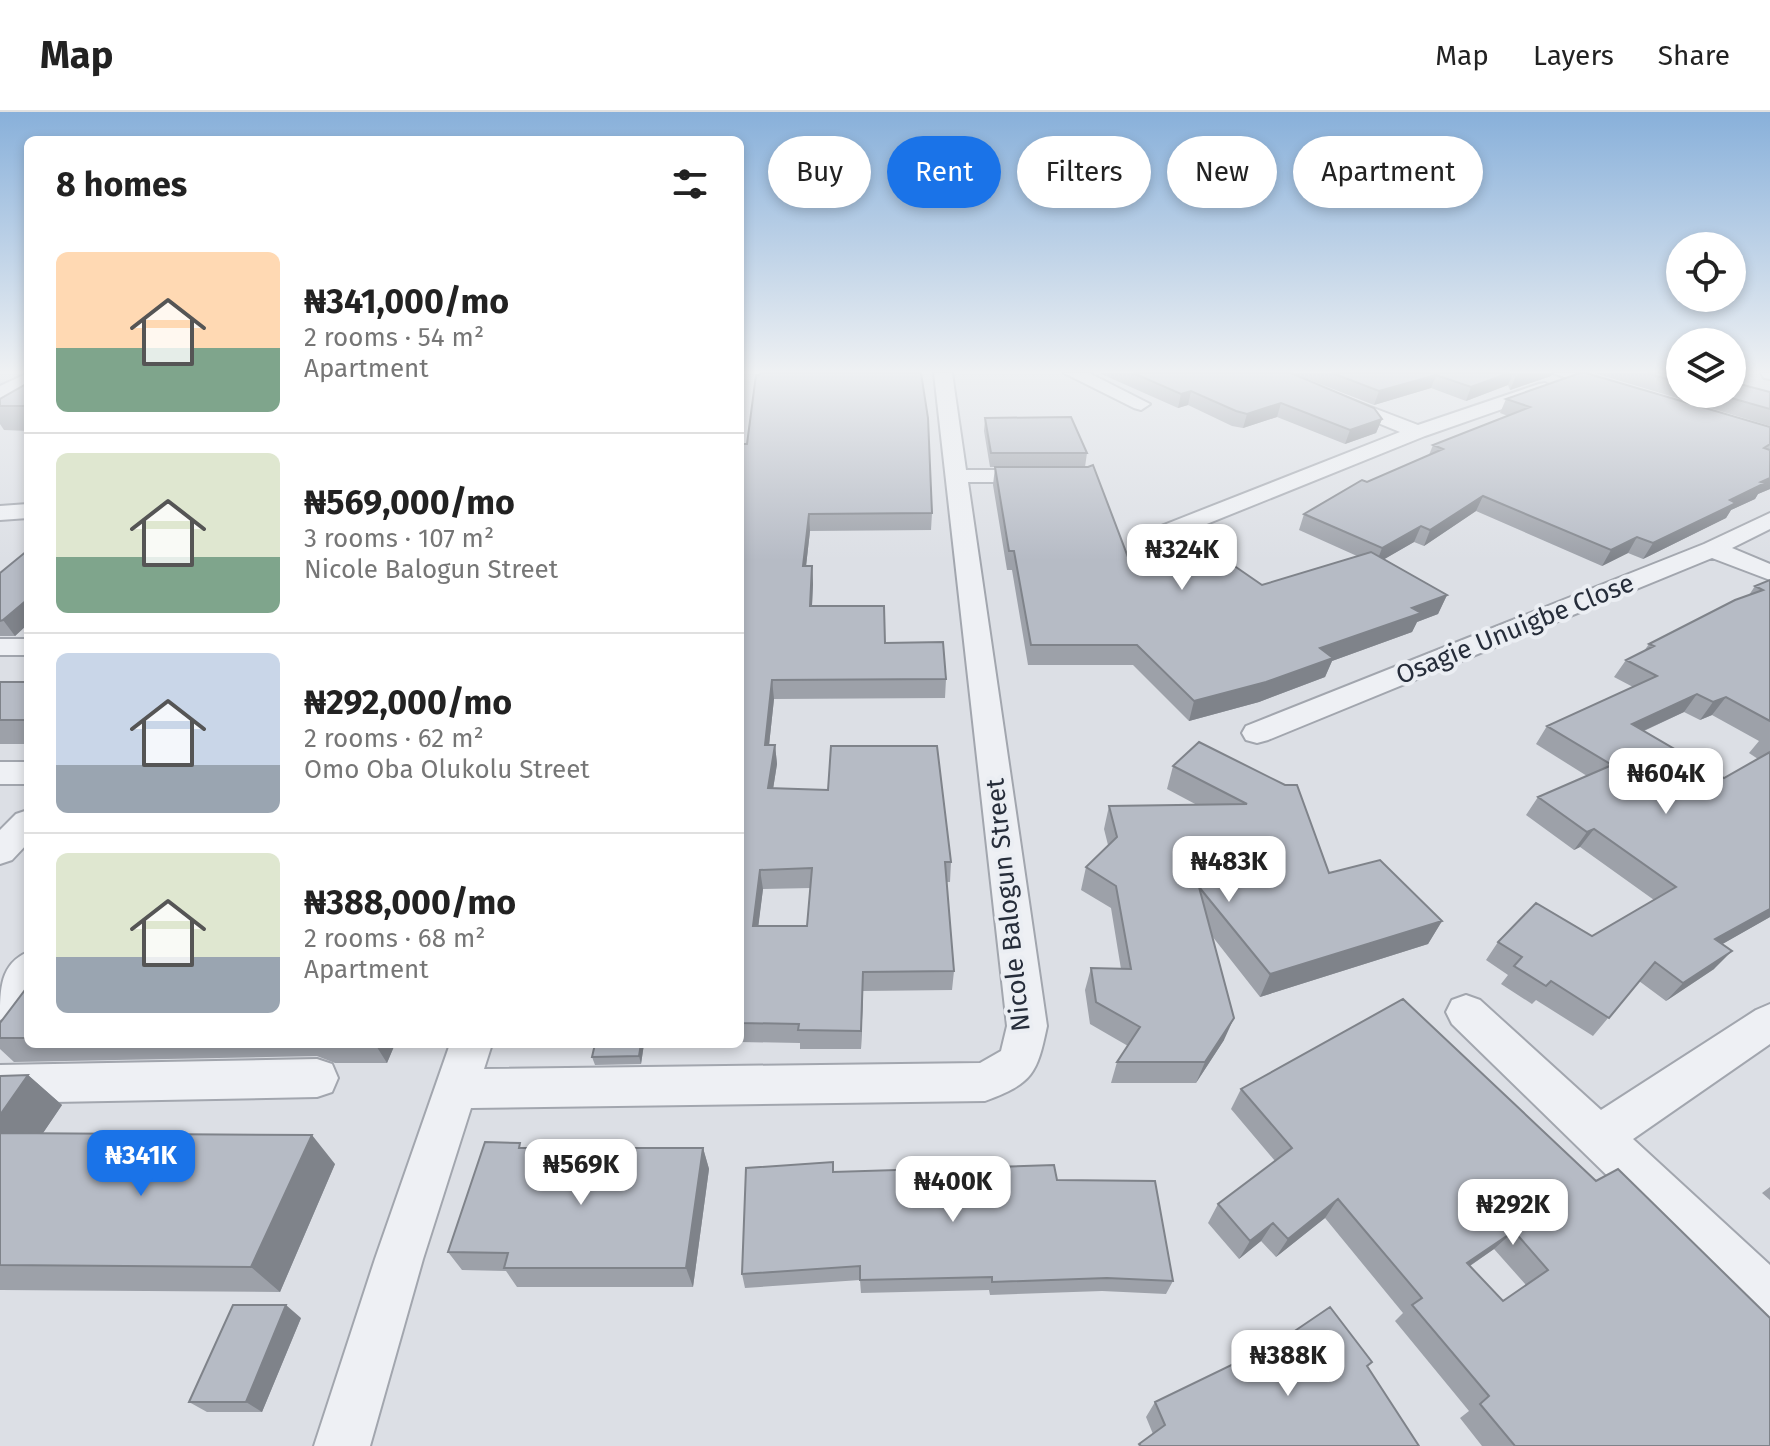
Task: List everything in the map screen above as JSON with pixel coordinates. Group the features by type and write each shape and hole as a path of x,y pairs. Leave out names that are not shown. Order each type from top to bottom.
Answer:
{"street":[{"name":"Nicole Balogun Street","path":"456,1089 985,1082 1019,1062 1027,1026 951,435"},
{"path":"1159,535 1410,435"},
{"path":"956,476 1057,476"},
{"name":"Osagie Unuigbe Close","path":"1257,733 1712,549 1770,520"},
{"path":"1712,549 1770,573"},
{"path":"0,647 24,647"},
{"path":"0,773 24,773"},
{"path":"0,851 24,826"},
{"path":"0,1003 24,973"},
{"path":"1466,1012 1770,1299"},
{"path":"1600,1136 1770,1022"},
{"path":"342,1446 399,1259 470,1048"},
{"path":"0,1084 317,1078"}],"building":[{"path":"748,435 929,435 932,513 809,514 803,566 812,566 810,606 884,606 885,643 943,642 946,679 772,680 765,745 775,745 768,788 828,790 831,746 937,746 951,862 945,862 954,971 863,972 861,1031 798,1030 799,1024 744,1023 744,444 747,444","holes":["812,868 807,926 753,926 760,870"]},
{"path":"988,435 1079,435 1087,453 991,453"},
{"path":"1458,435 1770,435 1770,444 1764,448 1770,450 1770,478 1730,500 1736,503 1653,543 1637,537 1611,550 1483,496 1430,530 1421,526 1382,548 1304,514 1362,480 1367,482 1443,449 1433,445"},
{"path":"1093,465 1131,565 1204,545 1262,585 1371,552 1447,595 1412,608 1421,613 1320,648 1333,658 1266,682 1194,701 1137,645 1031,645 1014,551 1009,551 995,467"},
{"path":"24,553 24,602 0,621 0,573"},
{"path":"1770,580 1770,721 1726,697 1713,702 1697,694 1632,724 1724,778 1770,752 1770,909 1715,939 1732,951 1683,983 1655,962 1609,1018 1551,981 1546,986 1514,966 1522,957 1498,942 1536,903 1592,936 1676,887 1594,829 1587,832 1538,797 1612,765 1547,726 1657,676 1626,660 1654,646 1649,644 1735,600 1763,590 1755,586"},
{"path":"0,682 24,682 24,720 0,720"},
{"path":"1199,742 1285,785 1297,785 1329,873 1380,860 1442,921 1270,974 1199,887 1234,1018 1205,1062 1117,1062 1140,1027 1096,1002 1091,968 1131,969 1116,886 1086,867 1117,837 1109,806 1247,804 1173,766"},
{"path":"24,991 24,1038 0,1038 0,1023"},
{"path":"1403,999 1596,1181 1618,1169 1770,1318 1770,1446 1515,1446 1480,1404 1489,1396 1412,1305 1422,1298 1338,1199 1288,1239 1273,1223 1250,1241 1218,1204 1292,1148 1241,1089","holes":["1514,1231 1548,1270 1503,1301 1467,1263"]},
{"path":"594,1048 640,1048 639,1056 592,1057"},
{"path":"28,1075 0,1115 0,1076"},
{"path":"0,1133 312,1135 251,1267 0,1265"},
{"path":"485,1142 520,1143 519,1148 703,1148 686,1268 504,1268 508,1253 448,1252"},
{"path":"833,1162 833,1172 1054,1165 1057,1180 1155,1181 1173,1281 1107,1278 992,1282 992,1277 860,1280 860,1266 742,1274 746,1168"},
{"path":"233,1305 286,1305 246,1402 189,1402"},
{"path":"1330,1307 1372,1362 1367,1366 1419,1446 1139,1444 1165,1425 1155,1402 1277,1343"}]}
